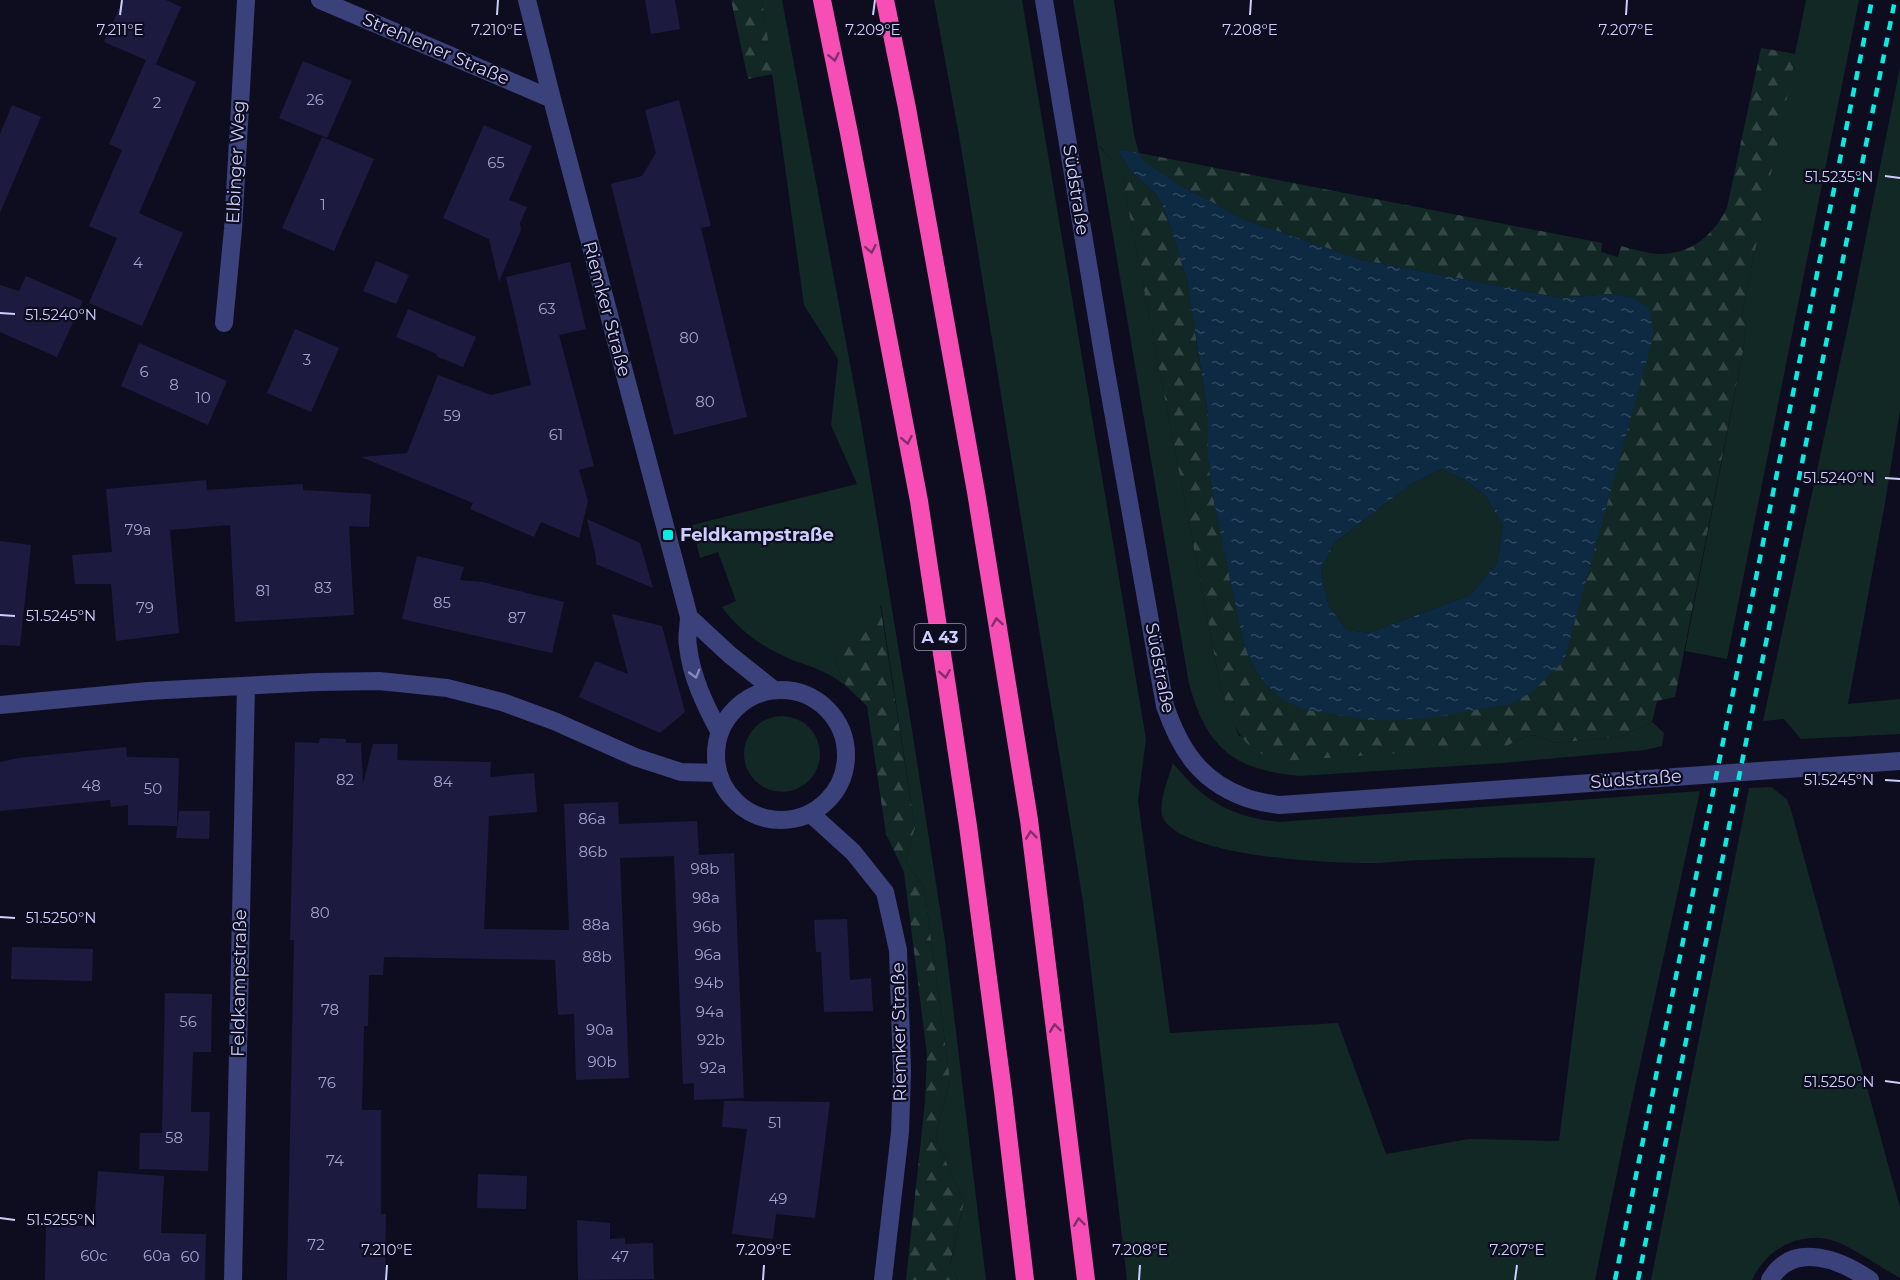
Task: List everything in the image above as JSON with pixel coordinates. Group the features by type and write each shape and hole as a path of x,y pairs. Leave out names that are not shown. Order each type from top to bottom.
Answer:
{"highway":[{"name":"A 43","path":"822,0 919,501 970,837 1025,1280"},
{"path":"885,0 907,108 976,492 1029,820 1086,1280"}],"street":[{"name":"Elbinger Weg","path":"224,323 233,229 246,0"},
{"name":"Strehlener Straße","path":"320,0 552,99"},
{"name":"Riemker Straße","path":"527,0 689,617 687,644 695,677 706,709 720,732"},
{"name":"Südstraße","path":"1044,0 1165,706 1175,735 1185,750 1196,765 1218,785 1245,798 1280,805 1900,762"},
{"path":"689,617 730,655 774,690"},
{"path":"0,705 148,691 379,681 447,688 502,702 554,721 635,757 681,772 718,773"},
{"name":"Feldkampstraße","path":"233,1280 246,686"},
{"path":"774,690 800,692 823,704 839,724 847,749 844,774 832,797 811,814 789,820 766,819 745,810 728,794 718,773 715,752 720,732 732,711 751,696 774,690"},
{"name":"Riemker Straße","path":"811,814 854,852 885,892 898,950 902,1071 900,1132 883,1280"},
{"path":"1770,1280 1781,1266 1788,1262 1797,1258 1815,1256 1849,1267 1870,1280"}],"green space":[{"path":"731,0 762,0 773,74 748,79"},
{"path":"762,0 782,0 862,428 945,941 986,1280 958,1280 950,1265 964,1202 935,1137 950,1079 924,887 905,861 915,828 881,605 834,661 846,686 827,673 772,650 753,638 729,616 722,607 736,601 718,552 700,558 692,525 857,484 831,425 838,359 804,305"},
{"path":"934,0 1022,0 1146,739 1138,801 1170,1033 1338,1023 1386,1154 1469,1139 1559,1141 1595,858 1531,857 1359,863 1298,860 1231,851 1202,843 1179,833 1164,820 1162,800 1173,763 1196,788 1220,805 1247,816 1279,822 1700,791 1595,1280 1127,1280 1083,902 960,141"},
{"path":"1073,0 1114,0 1134,135 1139,153 1099,146 1121,170 1221,689 1239,736 1507,746 1530,736 1541,737 1553,743 1619,737 1652,722 1664,733 1662,746 1645,750 1503,763 1300,776 1257,768 1240,761 1214,740 1196,706 1189,684"},
{"path":"1806,0 1859,0 1727,659 1685,651 1743,351 1746,326 1742,313"},
{"path":"1761,48 1796,54 1742,313 1746,326 1743,351 1675,697 1657,701 1652,722 1619,737 1553,743 1541,737 1530,736 1507,746 1280,761 1255,750 1240,734 1221,689 1121,171 1099,145 1117,149 1131,171 1156,194 1166,213 1187,280 1208,415 1208,460 1213,496 1242,637 1250,660 1265,684 1423,719 1634,298 1611,294 1561,298 1362,260 1245,220 1178,184 1144,161 1139,153 1602,243 1601,252 1618,257 1621,246 1658,254 1670,253 1699,242 1715,227 1727,208"},
{"path":"1900,67 1900,410 1848,704 1900,699 1900,734 1801,739 1784,719 1763,721 1852,307"},
{"path":"1441,469 1465,480 1486,496 1503,526 1497,563 1470,595 1369,633 1347,630 1329,607 1321,571 1334,543 1410,485"},
{"path":"880,604 915,828 905,861 924,887 950,1079 935,1137 964,1202 950,1264 958,1280 906,1280 925,1102 927,1054 904,872 886,834 867,706 846,686 834,661 856,627"},
{"path":"782,716 796,719 809,727 817,740 820,754 817,768 809,781 796,789 782,792 768,789 755,781 747,768 744,754 747,740 755,727 768,719"},
{"path":"1771,787 1787,799 1791,810 1900,1208 1900,1278 1840,1243 1814,1238 1801,1239 1777,1250 1767,1258 1752,1280 1651,1280 1749,788"}],"water":[{"path":"1117,149 1139,153 1144,161 1178,184 1245,220 1362,260 1561,298 1611,294 1634,298 1649,308 1654,334 1564,661 1532,692 1511,704 1423,719 1370,720 1307,710 1288,703 1265,684 1250,660 1242,637 1213,497 1208,460 1208,415 1187,280 1166,213 1156,194 1131,171","holes":["1441,469 1465,480 1486,496 1503,526 1497,563 1470,595 1369,633 1347,630 1329,607 1321,571 1334,543 1410,485"]}],"building":[{"path":"123,0 166,0 181,7 156,64 151,62 196,82 139,213 183,233 142,326 89,303 117,238 89,226 122,150 109,144 146,60 104,42"},
{"path":"645,0 675,0 680,29 651,34"},
{"path":"303,61 352,81 327,138 279,118"},
{"path":"679,100 711,226 701,228 747,417 674,435 611,184 642,176 656,153 645,110"},
{"path":"12,105 41,117 0,213 0,134"},
{"path":"484,125 532,146 509,200 527,207 520,223 521,230 499,282 489,239 443,218"},
{"path":"322,137 374,159 334,251 282,228"},
{"path":"376,261 409,275 396,304 363,291"},
{"path":"570,262 586,329 559,335 594,466 579,470 588,501 579,538 541,522 534,537 470,509 473,503 361,457 407,453 438,375 491,395 531,385 506,277"},
{"path":"26,276 83,301 57,357 0,332 0,285 19,291"},
{"path":"408,309 476,337 463,367 396,337"},
{"path":"295,329 339,348 311,412 267,393"},
{"path":"139,343 227,381 208,425 121,386"},
{"path":"206,480 207,490 303,484 303,490 371,494 369,527 349,526 354,615 235,622 230,525 170,530 179,633 116,641 111,584 75,584 72,555 112,552 106,489"},
{"path":"587,519 640,543 653,588 596,564"},
{"path":"0,541 31,545 20,646 0,645"},
{"path":"417,556 464,567 460,580 483,582 564,602 552,653 402,619"},
{"path":"612,614 662,626 685,712 660,733 579,697 595,661 628,674"},
{"path":"320,738 346,739 346,743 361,743 363,784 373,744 398,744 397,760 491,762 490,777 534,773 537,812 489,816 484,929 569,930 564,804 618,802 619,824 697,821 699,855 734,853 744,1098 694,1100 694,1083 683,1084 674,856 620,858 629,1078 576,1080 574,1014 558,1015 555,960 384,957 383,975 369,975 368,1026 364,1026 362,1110 381,1110 381,1214 386,1214 385,1280 287,1280 294,940 290,940 295,742 319,743"},
{"path":"126,747 127,757 179,758 177,826 128,825 128,805 111,807 110,800 0,811 0,762 18,758"},
{"path":"179,811 210,811 209,839 176,838"},
{"path":"847,919 850,980 871,978 873,1011 824,1012 821,952 816,952 814,920"},
{"path":"12,947 93,949 92,981 11,979"},
{"path":"165,993 212,994 211,1052 193,1052 191,1112 210,1112 208,1171 139,1169 140,1133 162,1133"},
{"path":"724,1101 830,1102 815,1218 776,1214 773,1239 732,1234 747,1129 722,1127"},
{"path":"98,1171 164,1176 161,1233 206,1234 205,1280 45,1280 46,1225 94,1226"},
{"path":"478,1174 527,1176 526,1209 477,1208"},
{"path":"577,1220 610,1223 610,1239 625,1238 625,1244 653,1243 654,1279 578,1280"}],"railway":[{"path":"1615,1280 1872,0"},
{"path":"1638,1280 1895,0"}],"place":[{"name":"Feldkampstraße","path":"668,535"}]}
